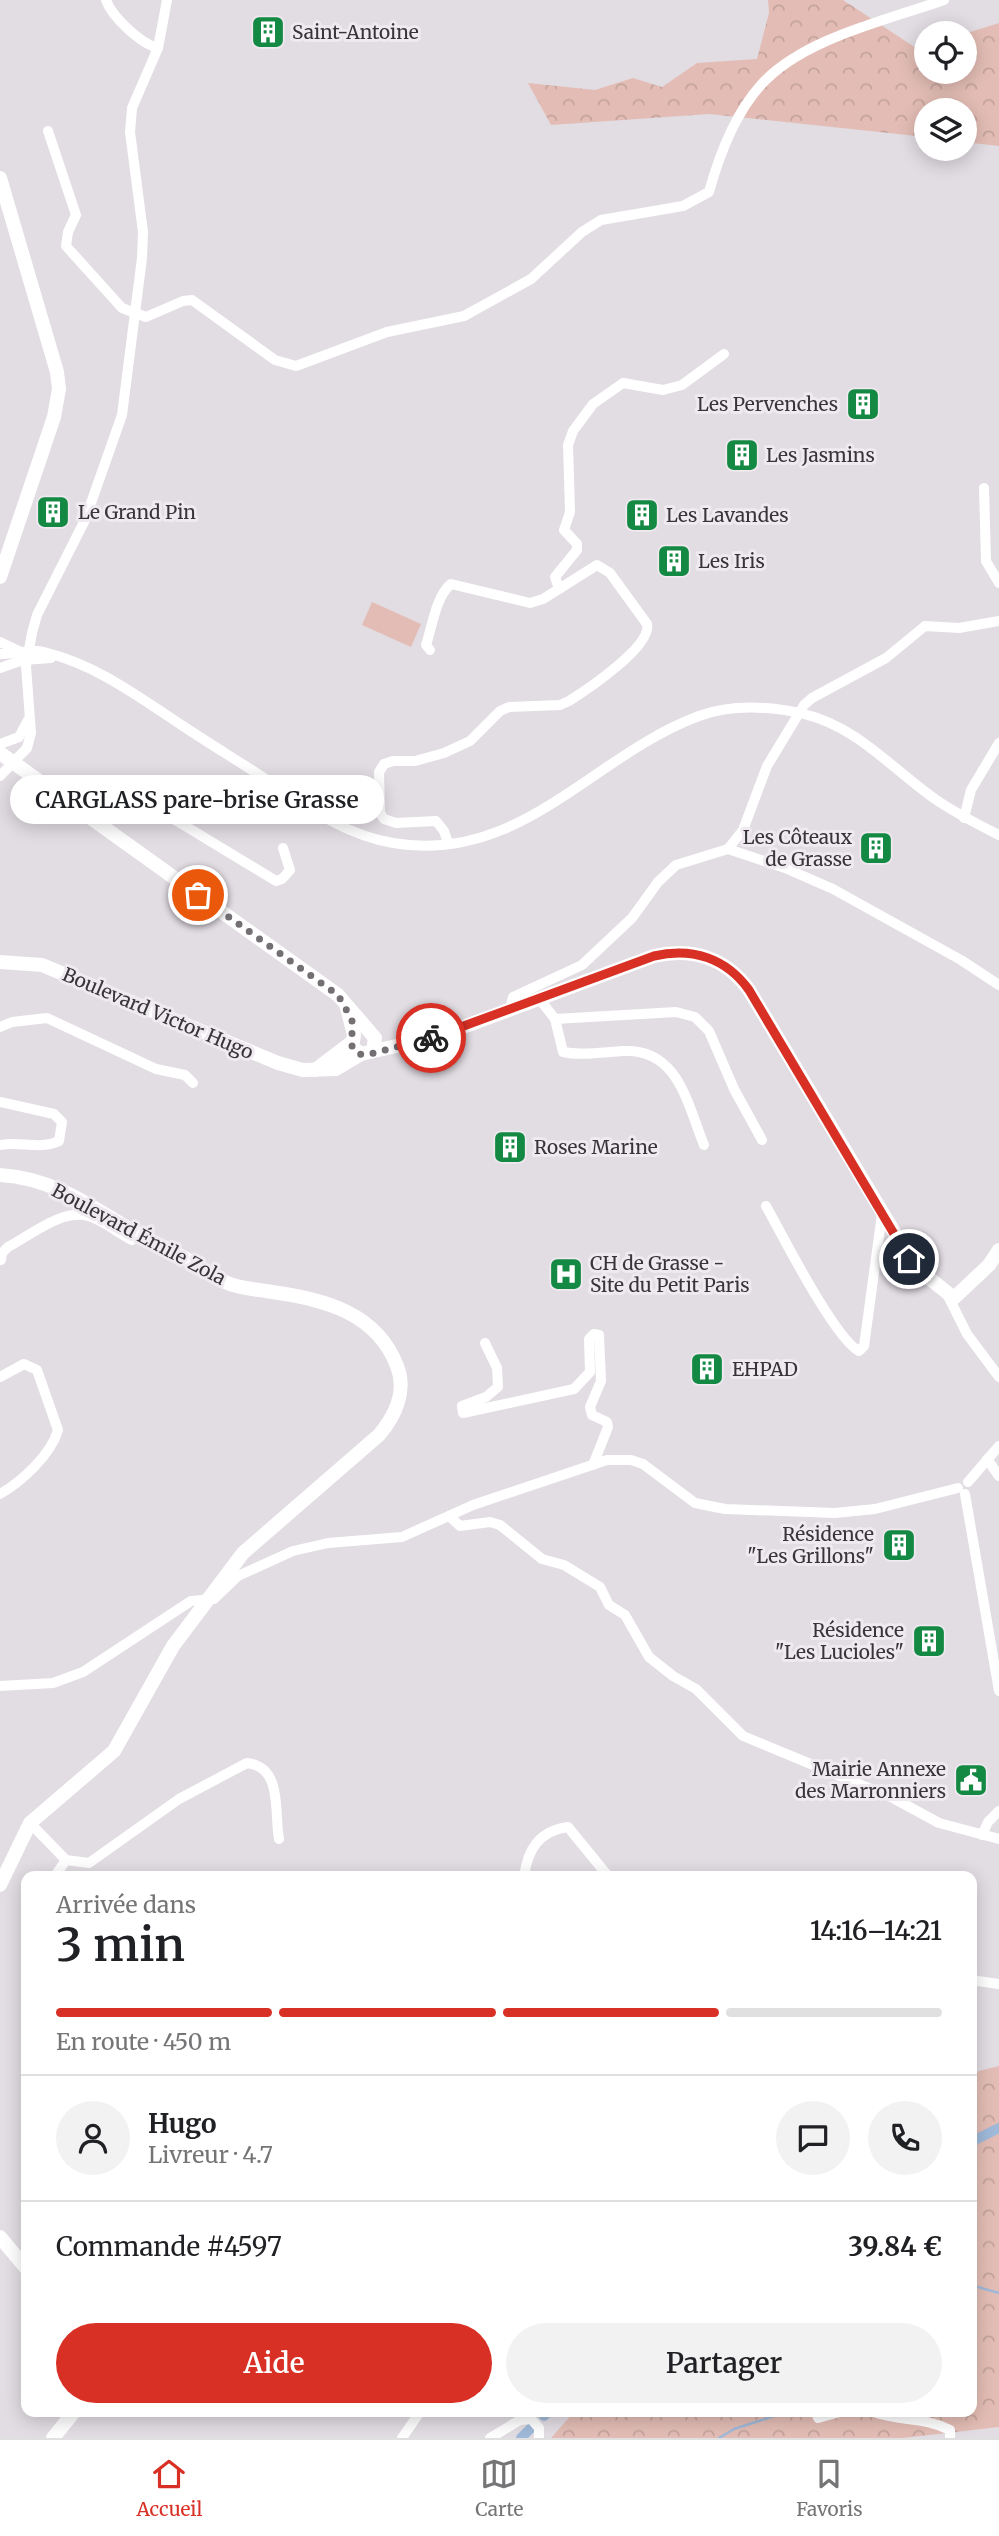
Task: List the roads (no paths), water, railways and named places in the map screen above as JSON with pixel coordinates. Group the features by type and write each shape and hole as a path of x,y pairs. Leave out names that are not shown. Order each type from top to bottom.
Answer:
{"main road":[{"path":"0,177 57,372 59,389 54,417 0,577"},
{"path":"0,744 54,791 338,995 356,1012 362,1036 355,1051 367,1053 376,1042 362,1036"},
{"path":"0,752 17,761"},
{"name":"Boulevard Victor Hugo","path":"0,962 43,965 278,1063 314,1070 336,1069 367,1053 421,1042 538,997 670,952 701,954 722,964 749,990 909,1259 928,1278 953,1292"},
{"path":"314,1070 362,1036 421,1042"},
{"name":"Boulevard Émile Zola","path":"0,1175 17,1176 62,1190 226,1283 309,1298 338,1307 362,1319 387,1344 400,1372 401,1391 391,1422 243,1553 173,1646 114,1751 30,1823"},
{"path":"953,1292 989,1265 999,1250"},
{"path":"0,1885 30,1823"},
{"path":"0,2237 21,2262"},
{"path":"53,2438 70,2417"}],"street":[{"path":"106,0 111,10 142,40 158,48"},
{"path":"0,776 17,761 30,741 26,666 37,615 85,520 122,415 143,232 130,132 132,108 158,48 167,0"},
{"path":"48,131 76,215 68,232 66,246 122,308 146,317 183,301 192,300 275,360 296,366 387,332 464,316 531,279 582,232 601,220 683,206 709,192 734,125 760,85 819,43 944,0"},
{"path":"559,589 555,577 577,550 577,544 564,530 570,512 568,445 582,418 593,404 623,383 663,390 682,386 724,354"},
{"path":"984,488 986,519 983,546 986,561 999,583"},
{"path":"430,650 426,645 438,608 451,584 460,584 530,603 559,589 589,568 604,566 649,630 645,639 619,664 569,701 560,705 500,711 470,741 444,753 415,761 393,761 384,764 380,772 380,813 384,819 396,822 436,821 444,831 448,843"},
{"path":"510,1009 513,997 582,965 632,919 658,882 676,865 728,849 743,830 767,766 804,705 812,698 886,658 925,626 960,628 999,621"},
{"path":"4,655 43,652 66,659 122,685 332,822 391,843 411,846 448,843 514,826 554,804 662,735 698,716 729,708 775,708 807,714 842,729 880,752 933,798 964,818 999,835"},
{"path":"4,655 66,659"},
{"path":"0,744 19,737 28,720"},
{"path":"964,818 971,790 999,743"},
{"path":"54,791 61,783 72,782 172,818 276,881 282,879 290,870 284,848"},
{"path":"728,849 785,868 833,889 961,960 999,985"},
{"path":"538,997 555,1019 563,1052 636,1050 659,1060 675,1073 704,1145"},
{"path":"555,1019 676,1012 695,1017 709,1031 734,1089 762,1140"},
{"path":"0,1027 12,1022 47,1018 156,1069 185,1075 193,1083"},
{"path":"0,1102 54,1114 62,1122 59,1141 48,1146 12,1143 0,1145"},
{"path":"766,1206 846,1340 859,1351 864,1346 882,1214"},
{"path":"1,1260 2,1253 8,1247 60,1219 75,1215 89,1217 132,1240 139,1235"},
{"path":"953,1292 967,1334 999,1377"},
{"path":"485,1343 497,1368 498,1387 486,1397 462,1406 463,1413 574,1389 590,1372 589,1339 594,1334 598,1335 601,1381 590,1407 592,1415 607,1422 608,1427 593,1465"},
{"path":"0,1377 23,1364 37,1370 57,1435 16,1485 0,1494"},
{"path":"0,1686 53,1683 83,1672 191,1601 214,1599 238,1576 293,1551 328,1543 402,1537 449,1516 593,1465 619,1459 643,1464 695,1503 725,1510 835,1513 875,1509 964,1488 999,1446"},
{"path":"987,1460 999,1476"},
{"path":"964,1488 999,1691"},
{"path":"449,1516 460,1526 490,1522 500,1524 542,1559 564,1565 600,1587 609,1605 625,1615 649,1657 673,1676 696,1689 743,1736 893,1798 939,1823 999,1839"},
{"path":"30,1823 66,1860 76,1864 96,1861 179,1799 247,1763 264,1769 273,1784 279,1839"},
{"path":"982,1835 988,1822 999,1811"},
{"path":"525,1871 532,1847 554,1829 568,1827 604,1871"},
{"path":"58,1871 66,1860"},
{"path":"977,1981 999,1984"},
{"path":"402,2438 417,2417"},
{"path":"887,2417 928,2420 950,2430 950,2438"},
{"path":"490,2438 520,2420 531,2419 539,2428 540,2438"}],"waterway":[{"path":"977,2139 999,2128"},
{"path":"977,2287 999,2293"},
{"path":"719,2438 734,2429 771,2417"},
{"path":"521,2438 531,2428"}],"place":[{"name":"Saint-Antoine","path":"268,32"},
{"name":"Les Pervenches","path":"863,404"},
{"name":"Les Jasmins","path":"742,455"},
{"name":"Le Grand Pin","path":"53,512"},
{"name":"Les Lavandes","path":"642,515"},
{"name":"Les Iris","path":"674,561"},
{"name":"Les Côteaux de Grasse","path":"876,848"},
{"name":"CARGLASS pare-brise Grasse","path":"198,895"},
{"name":"Roses Marine","path":"510,1147"},
{"name":"CH de Grasse - Site du Petit Paris","path":"566,1274"},
{"name":"EHPAD","path":"707,1369"},
{"name":"Résidence \"Les Grillons\"","path":"899,1545"},
{"name":"Résidence \"Les Lucioles\"","path":"929,1641"},
{"name":"Mairie Annexe des Marronniers","path":"971,1780"}]}
